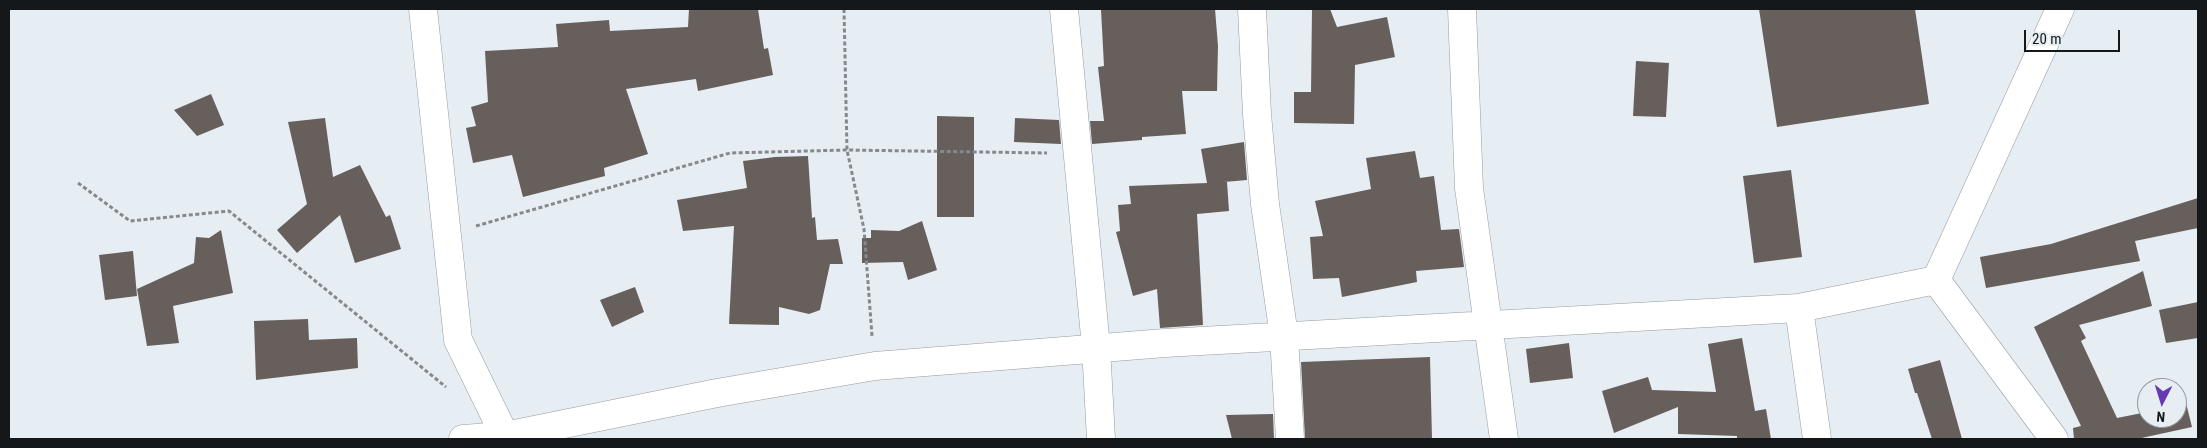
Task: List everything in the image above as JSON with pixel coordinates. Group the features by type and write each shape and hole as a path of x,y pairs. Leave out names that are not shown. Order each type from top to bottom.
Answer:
{"street":[{"path":"423,9 458,340 507,437"},
{"path":"1064,9 1096,348 1101,439"},
{"path":"1252,9 1257,123 1265,204 1284,336 1290,439"},
{"path":"1462,9 1469,188 1504,439"},
{"path":"1936,280 2060,9"},
{"path":"463,439 507,437 717,392 875,366 1096,348 1284,336 1799,308 1936,280"},
{"path":"1936,280 2054,439"},
{"path":"1799,308 1818,439"}],"path":[{"path":"844,9 847,150 864,229 875,366"},
{"path":"447,234 730,153 847,150 1078,154"},
{"path":"78,183 130,221 230,211 451,391"}],"building":[{"path":"689,9 758,9 764,49 768,48 773,75 698,91 696,79 626,89 648,154 604,168 605,176 523,197 512,155 473,163 466,128 476,126 471,107 488,102 485,51 558,47 556,24 609,20 610,31 688,27"},
{"path":"1215,9 1218,46 1217,91 1182,91 1186,134 1142,137 1142,140 1092,144 1090,121 1104,121 1098,67 1104,66 1101,10"},
{"path":"1312,9 1330,9 1337,27 1387,17 1395,57 1355,65 1354,124 1294,123 1294,92 1311,92"},
{"path":"1759,9 1915,9 1929,104 1777,127"},
{"path":"1636,61 1669,63 1666,117 1633,116"},
{"path":"211,94 224,125 197,136 174,110"},
{"path":"937,116 974,117 974,217 937,217"},
{"path":"325,118 333,177 360,165 386,217 390,215 401,249 355,263 340,215 297,253 277,230 307,204 288,122"},
{"path":"1015,118 1059,120 1061,144 1014,142"},
{"path":"1244,142 1247,180 1224,182 1227,182 1229,211 1197,214 1203,325 1160,328 1157,289 1133,296 1116,232 1120,231 1118,205 1131,204 1129,186 1207,183 1201,149"},
{"path":"1415,151 1420,178 1434,176 1441,230 1459,229 1464,267 1416,271 1417,282 1342,297 1339,278 1313,279 1310,237 1323,236 1315,201 1371,189 1366,158"},
{"path":"808,156 812,218 815,217 817,240 838,239 843,264 830,264 820,310 809,314 779,307 779,325 729,324 734,226 683,231 677,200 747,188 743,161 775,157"},
{"path":"1791,170 1802,257 1754,263 1743,176"},
{"path":"2198,198 2198,228 2135,241 2140,261 1986,288 1980,257 2051,244"},
{"path":"922,221 937,270 908,280 903,262 862,263 862,238 871,238 871,230 899,231"},
{"path":"221,230 233,293 173,306 179,343 147,346 137,289 194,263 196,237 209,238"},
{"path":"133,251 137,296 105,300 99,255"},
{"path":"2143,271 2152,306 2079,325 2086,338 2081,341 2117,418 2137,414 2137,428 2187,428 2187,407 2192,427 2137,439 2074,439 2073,428 2081,426 2034,327"},
{"path":"635,287 644,312 612,327 600,300"},
{"path":"2198,302 2198,338 2166,343 2159,310"},
{"path":"308,319 309,340 357,338 358,368 256,380 254,321"},
{"path":"1742,338 1755,411 1766,409 1771,439 1737,439 1737,436 1678,434 1678,407 1614,433 1602,391 1648,377 1652,390 1716,392 1708,344"},
{"path":"1569,343 1573,378 1530,383 1526,349"},
{"path":"1430,357 1432,439 1305,439 1301,362"},
{"path":"1940,360 1962,439 1932,439 1908,369"},
{"path":"1273,414 1274,439 1232,439 1226,415"}]}
